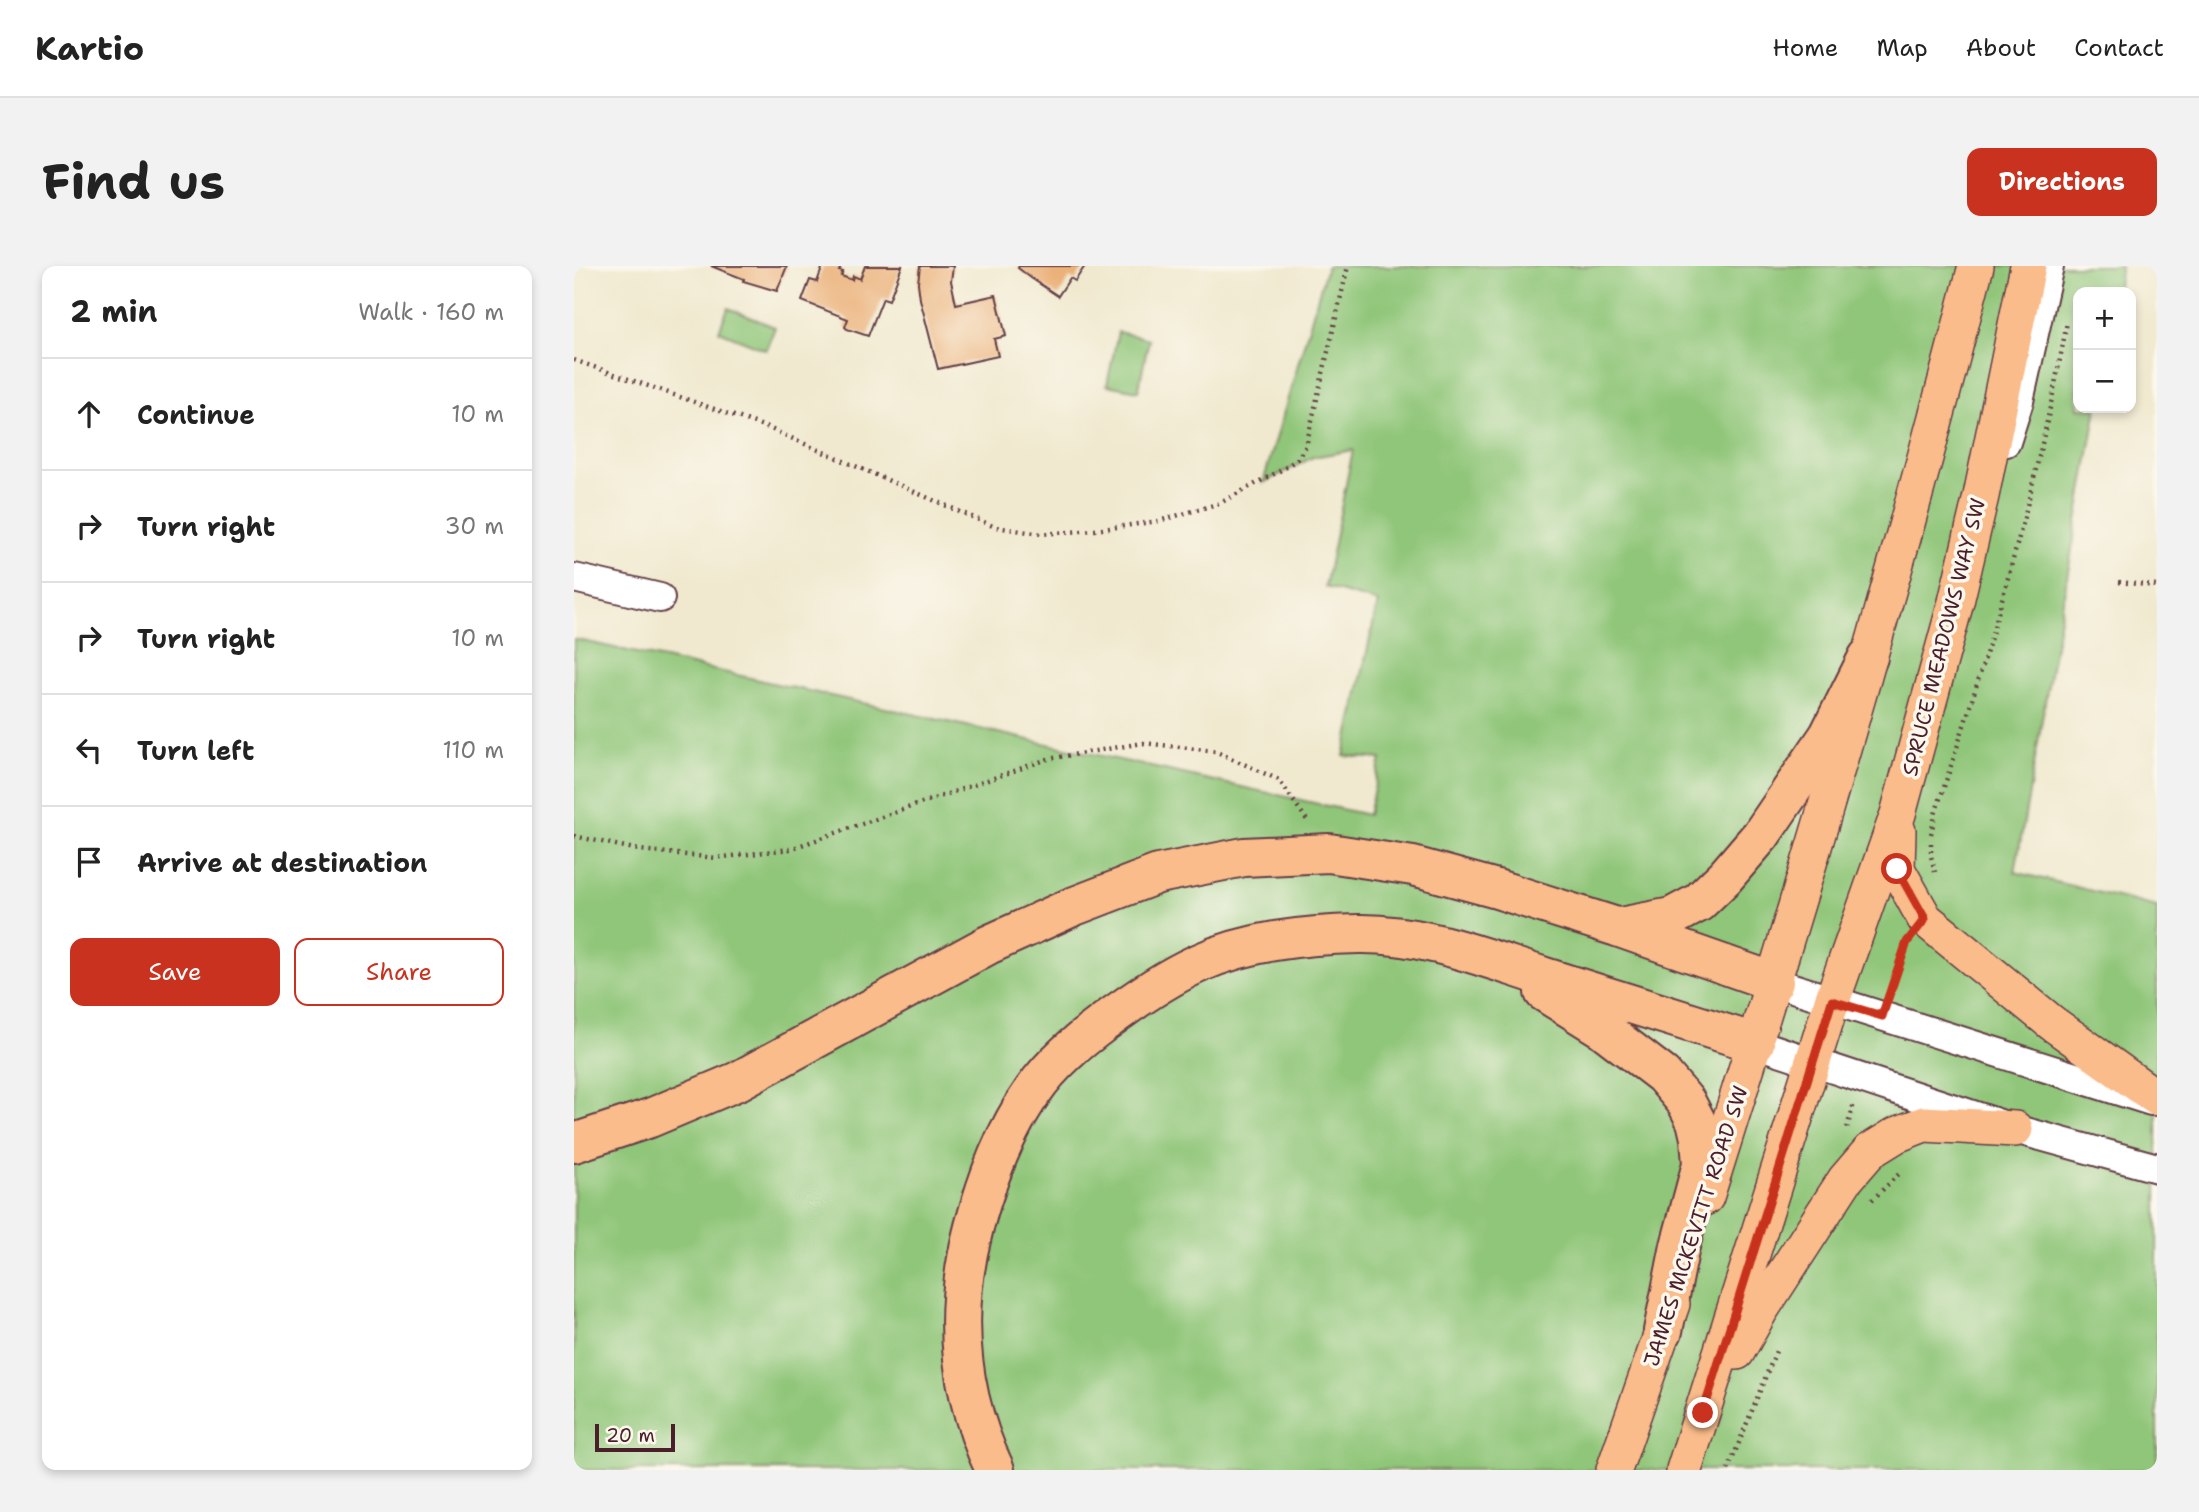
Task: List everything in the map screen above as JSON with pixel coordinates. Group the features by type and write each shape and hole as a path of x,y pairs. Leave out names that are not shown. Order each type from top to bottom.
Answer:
{"highway":[{"path":"1617,928 1672,917 1698,903 1726,877 1761,835 1829,735 1868,657"},
{"path":"574,1143 650,1118 738,1081 988,944 1158,874 1244,857 1329,853 1413,866 1497,889 1774,982"},
{"path":"995,1470 981,1440 960,1340 961,1288 982,1196 995,1161 1015,1119 1051,1067 1082,1039 1136,999 1196,964 1247,947 1300,937 1363,934 1418,940 1485,958 1755,1043"},
{"path":"1485,958 1563,1003 1622,1042 1663,1075 1686,1102 1696,1121 1702,1164 1680,1246 1663,1331"}],"main road":[{"path":"1774,982 1943,393 1976,266"},
{"name":"SPRUCE MEADOWS WAY SW","path":"1832,1001 1898,814 1956,602 1981,496 2028,266"},
{"path":"1898,814 1897,869 1925,919 2052,1023 2157,1101"},
{"name":"JAMES MCKEVITT ROAD SW","path":"1614,1470 1663,1331 1774,982"},
{"path":"1684,1470 1832,1001"},
{"path":"1703,1413 1760,1311 1845,1180 1870,1150 1896,1135 1924,1124 2015,1129"}],"street":[{"path":"1956,602 2019,401 2049,266"},
{"path":"574,578 660,598"},
{"path":"1774,982 2157,1101"},
{"path":"1755,1043 2015,1129 2157,1168"}],"path":[{"path":"574,360 766,426 995,527 1042,534 1095,530 1159,521 1220,503 1297,459 1306,446 1348,266"},
{"path":"1936,876 1931,856 1931,834 1936,811 1990,639 2033,483 2053,402 2068,321"},
{"path":"2119,582 2157,586"},
{"path":"574,836 639,850 716,858 790,849 1048,759 1143,744 1215,751 1279,780 1329,853"},
{"path":"1882,1016 1907,942 1925,919"},
{"path":"1847,1130 1861,1079"},
{"path":"1870,1202 1899,1174"},
{"path":"1728,1470 1779,1343"}],"green space":[{"path":"1327,266 2121,266 2118,287 2073,287 2073,413 2096,413 2015,872 2157,907 2157,1470 574,1470 574,639 1368,815 1381,759 1344,756 1378,602 1325,587 1353,450 1313,457 1263,483"},
{"path":"728,308 775,327 766,350 719,331"},
{"path":"1118,332 1149,339 1138,391 1107,385"}],"building":[{"path":"711,266 787,266 777,291 743,281 744,279"},
{"path":"823,266 841,267 841,276 852,280 853,276 860,279 865,266 902,266 889,300 883,298 868,336 847,329 845,327 848,319 802,301 810,280 817,282"},
{"path":"920,266 953,266 951,281 956,304 996,295 1006,336 994,339 998,356 938,369 920,299"},
{"path":"1085,266 1075,281 1070,278 1058,296 1018,268"}],"route":[{"path":"1703,1413 1832,1001 1882,1016 1907,942 1925,919 1897,869"}]}
